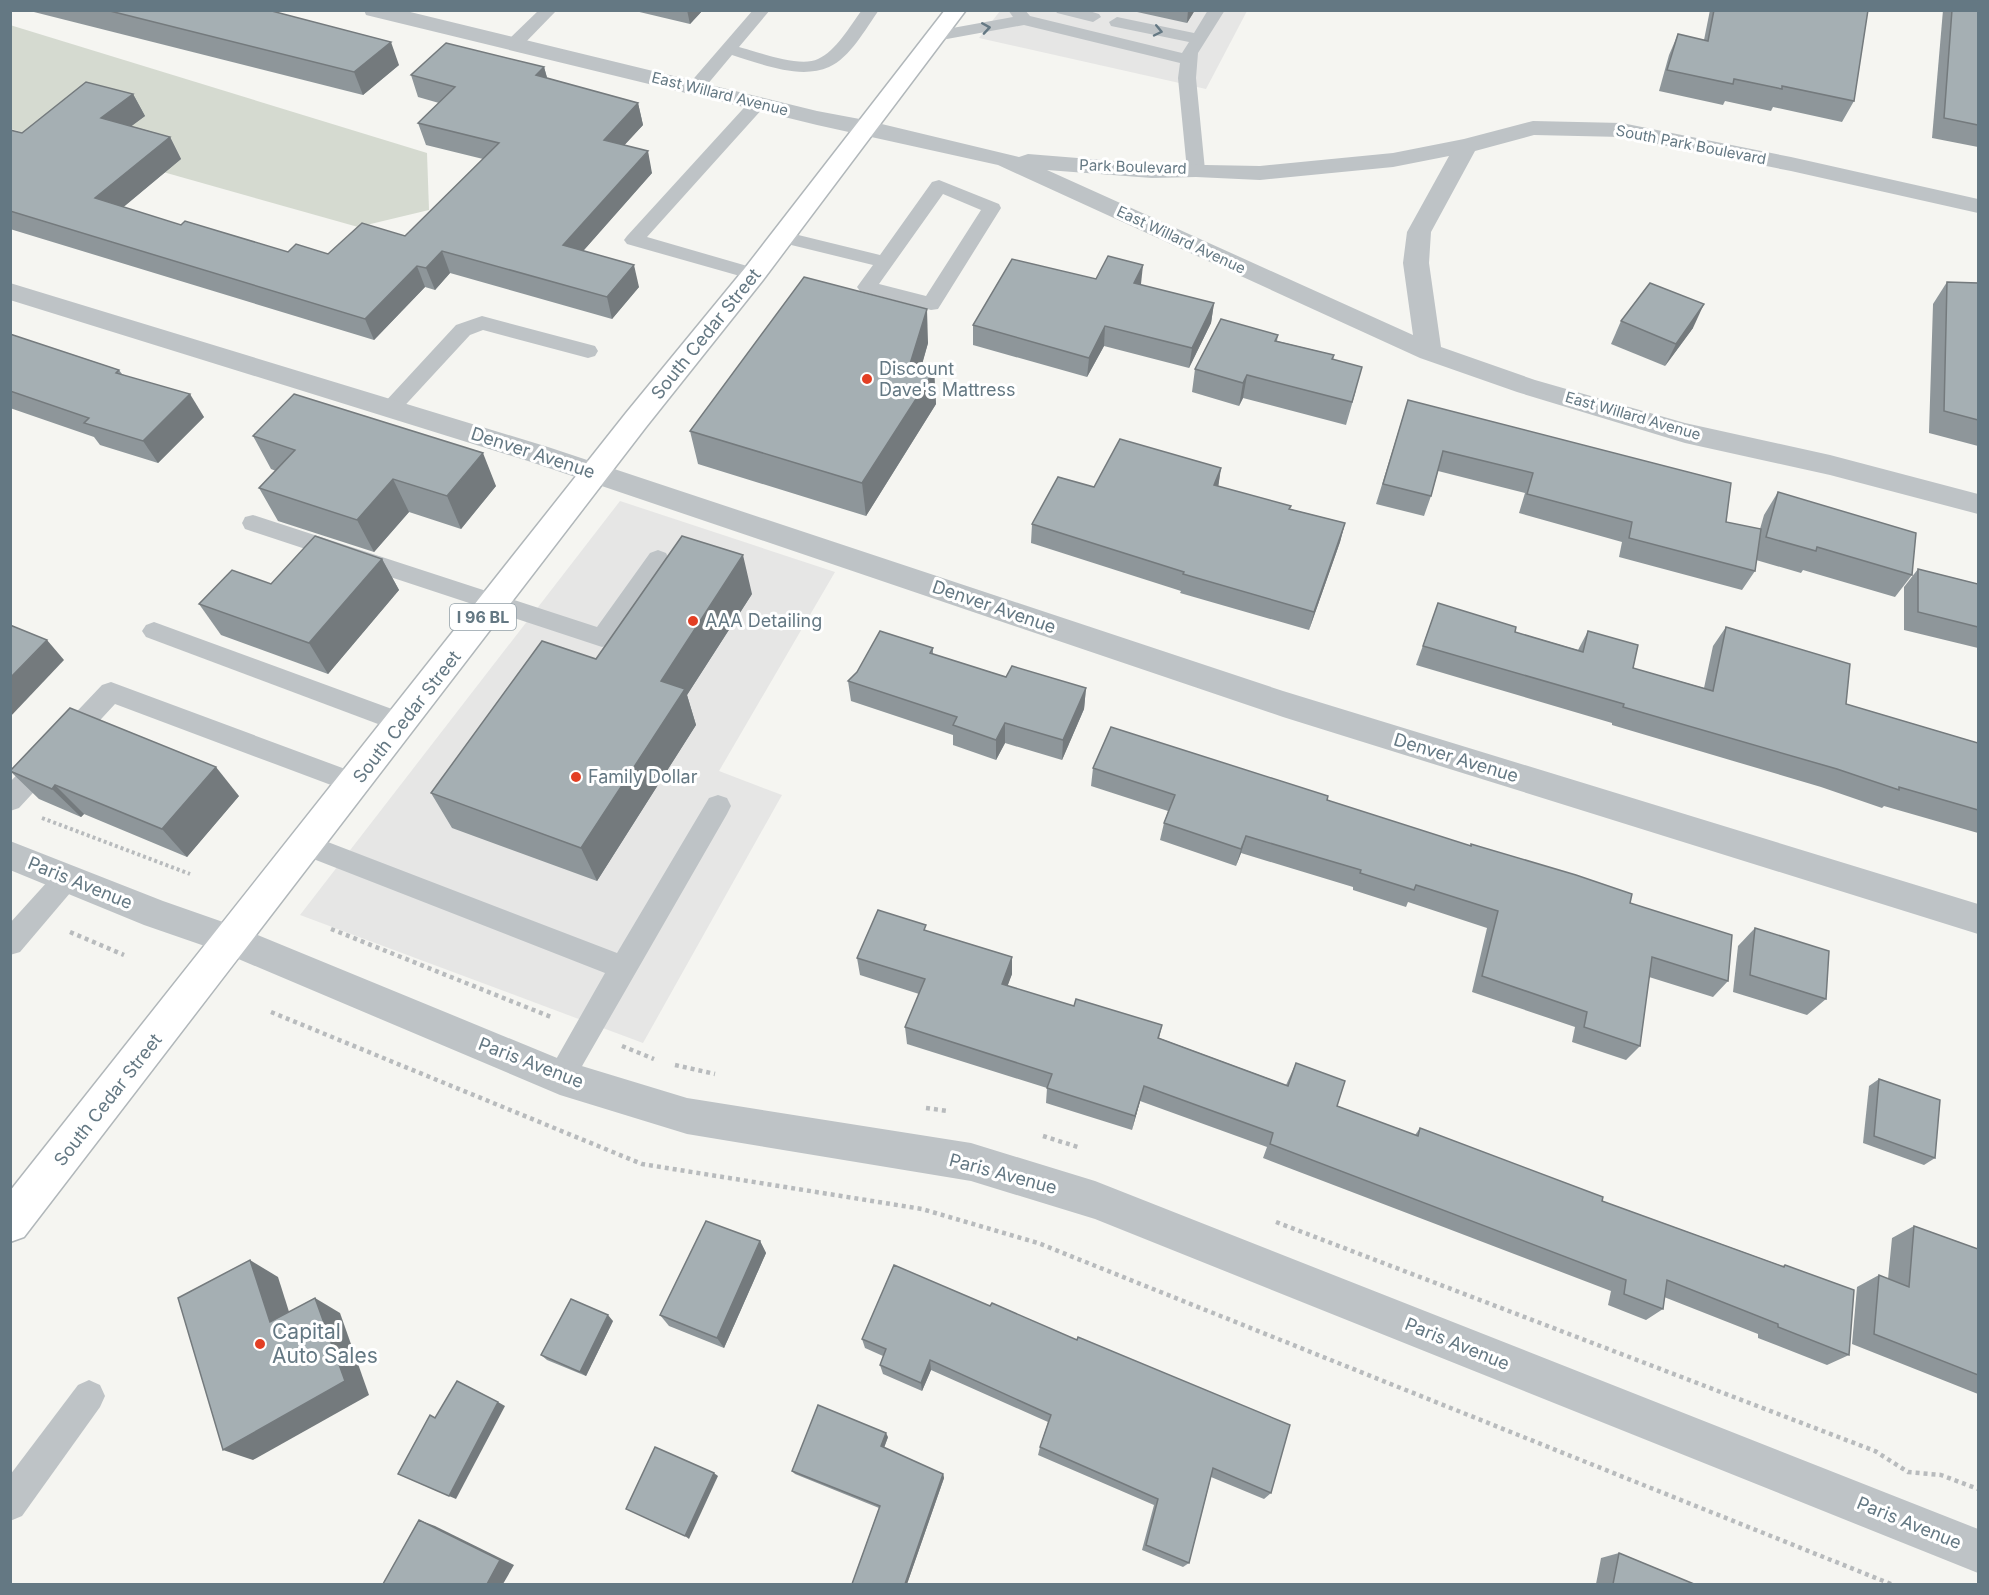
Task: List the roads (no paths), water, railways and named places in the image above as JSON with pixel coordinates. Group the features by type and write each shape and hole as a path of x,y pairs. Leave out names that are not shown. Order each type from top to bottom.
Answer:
{"main road":[{"name":"South Cedar Street","path":"10,1223 754,274 956,10"}],"street":[{"name":"East Willard Avenue","path":"374,10 758,104 1006,160 1429,352 1526,386 1685,433 1830,465 1978,504"},
{"name":"South Park Boulevard","path":"1260,173 1393,160 1466,146 1533,128 1622,130 1791,164 1978,206"},
{"path":"1429,352 1416,263 1419,232 1466,146"},
{"name":"Park Boulevard","path":"1006,160 1152,171 1196,170 1260,173"},
{"name":"Denver Avenue","path":"10,291 596,473 1283,704 1978,919"},
{"name":"Paris Avenue","path":"10,855 156,914 231,940 560,1077 687,1116 971,1162 1095,1200 1978,1551"}],"lane":[{"path":"514,44 549,10"},
{"path":"695,88 762,10"},
{"path":"728,50 791,64 808,66 824,63 836,53 871,10"},
{"path":"1063,10 1093,17"},
{"path":"1196,170 1187,78 1189,60 1190,53 1217,10"},
{"path":"936,36 1020,15 1189,60"},
{"path":"1117,22 1199,39"},
{"path":"754,274 634,240 758,104"},
{"path":"939,186 992,208 931,304 867,287 885,262 939,186"},
{"path":"782,237 885,262"},
{"path":"390,409 463,330 482,323 588,351"},
{"path":"253,523 602,638 658,559"},
{"path":"154,631 402,723"},
{"path":"10,800 111,692 355,783"},
{"path":"560,1077 718,806"},
{"path":"307,845 623,968"},
{"path":"10,943 67,878"},
{"path":"10,1504 89,1396"}],"place":[{"name":"Discount Dave's Mattress","path":"867,379"},
{"name":"AAA Detailing","path":"693,621"},
{"name":"Family Dollar","path":"576,777"},
{"name":"Capital Auto Sales","path":"260,1344"}]}
